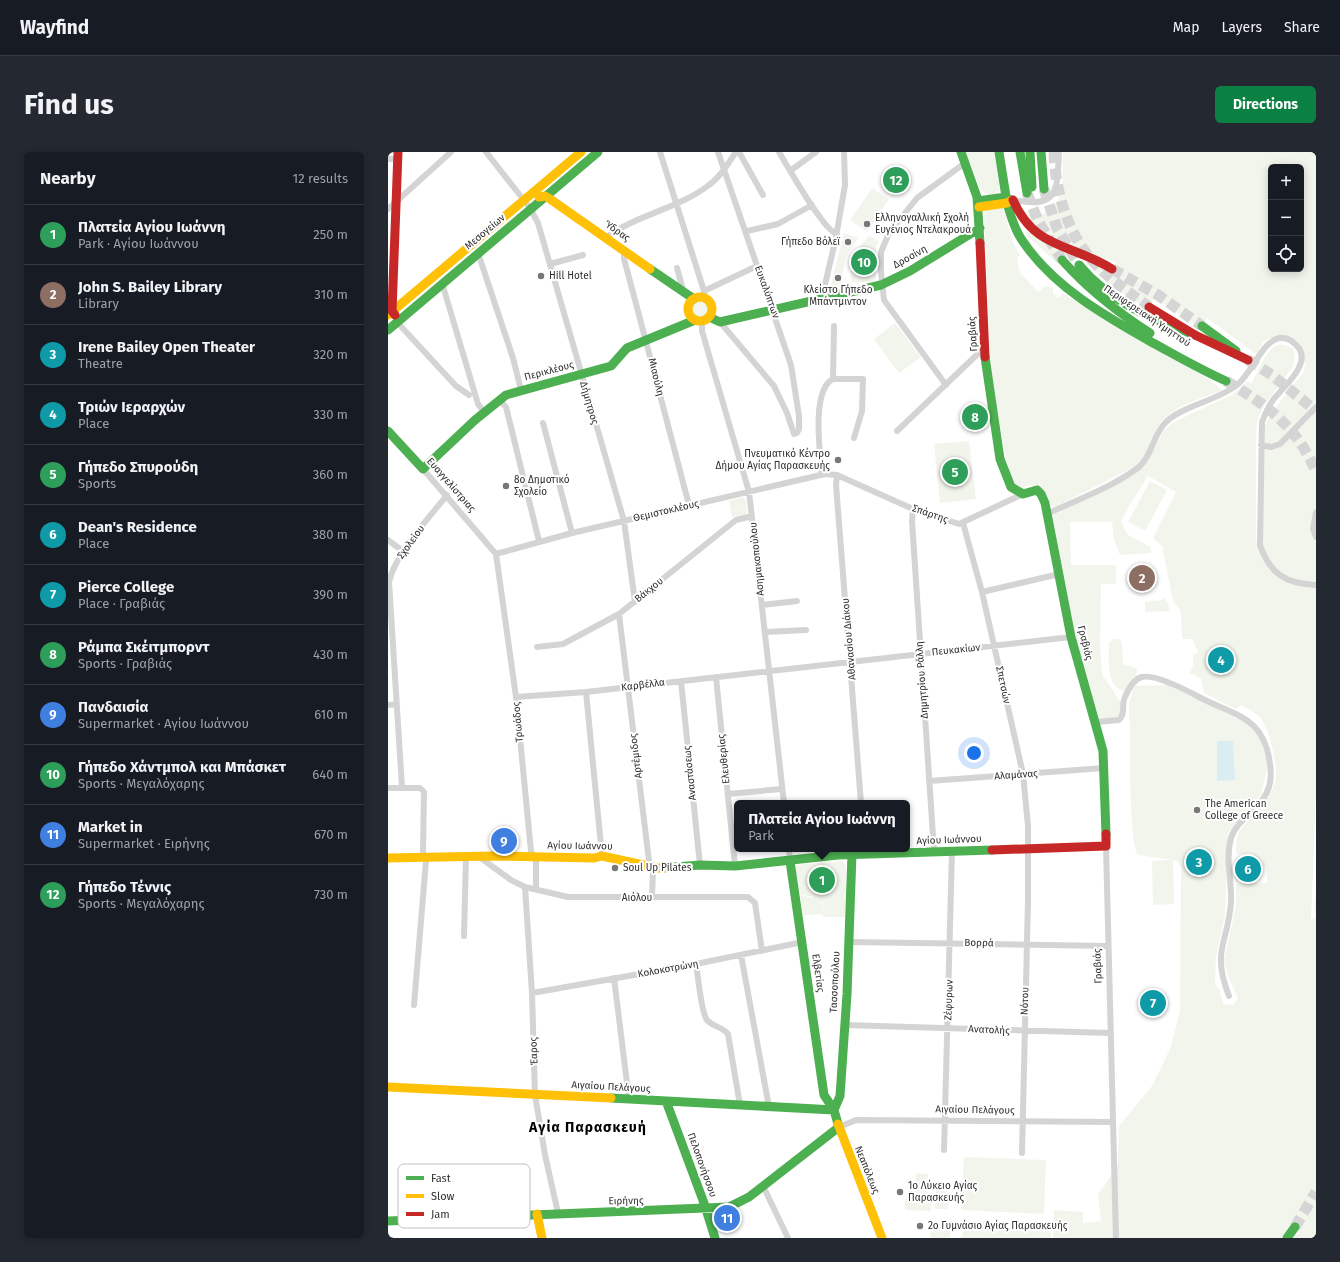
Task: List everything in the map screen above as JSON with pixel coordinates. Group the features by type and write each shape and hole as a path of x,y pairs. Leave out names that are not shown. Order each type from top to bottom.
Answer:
{"main road":[{"name":"Μεσογείων","path":"390,313 581,152"},
{"name":"Μεσογείων","path":"388,330 397,320 598,152"},
{"name":"Γραβιάς","path":"960,152 979,204 984,348 1001,464 1011,487 1023,494 1033,489 1039,491 1043,497 1071,637 1103,751 1106,846"},
{"path":"999,152 1009,200 1024,222 1039,236 1049,242 1089,256 1112,269"},
{"path":"1004,152 1009,200"},
{"path":"1020,152 1030,192 1030,152"},
{"path":"1040,152 1044,189"},
{"path":"394,157 396,202 391,252 390,313 397,320"},
{"path":"524,200 545,196"},
{"name":"Ύδρας","path":"545,196 624,249 694,299"},
{"path":"979,204 1009,200"},
{"name":"Περιφερειακή Υμηττού","path":"1009,200 1014,226 1024,244 1066,285 1099,310 1129,329 1212,375 1226,381 1100,299 1081,283 1062,260"},
{"name":"Δροσίνη","path":"822,298 881,285 910,271 980,228"},
{"path":"1079,265 1096,284 1115,298 1161,322 1194,335"},
{"path":"702,320 712,308 710,302 704,294 691,301 688,310 691,318 702,320 720,322 822,298"},
{"name":"Περιφερειακή Υμηττού","path":"1149,307 1194,335 1248,360 1202,326"},
{"name":"Περικλέους","path":"423,469 499,400 522,390 611,366 619,359 624,350 702,320"},
{"name":"Ευαγγελίστριας","path":"389,435 423,469"},
{"name":"Αγίου Ιωάννου","path":"910,851 1106,846"},
{"name":"Αγίου Ιωάννου","path":"388,858 466,856 594,858 602,856 631,860 657,868 700,865 735,866 860,852"},
{"name":"Τασσοπούλου","path":"834,1110 840,1096 847,994 852,854"},
{"name":"Ελβετίας","path":"790,861 803,942 824,1095 834,1110"},
{"name":"Αιγαίου Πελάγους","path":"388,1087 834,1110"},
{"name":"Πελοπονήσσου","path":"666,1101 706,1208 715,1238"},
{"name":"Νεαπόλεως","path":"834,1110 839,1127 882,1238"},
{"name":"Ειρήνης","path":"530,1214 706,1208 736,1205 839,1127"},
{"path":"537,1214 542,1238"},
{"name":"Ειρήνης","path":"388,1221 398,1221"},
{"path":"1287,1238 1295,1228"}],"street":[{"path":"388,208 452,152"},
{"name":"Δήμητρος","path":"486,152 530,208 538,223 624,521 634,602"},
{"path":"660,152 678,204 704,294 757,266"},
{"name":"Ευκαλύπτων","path":"718,152 725,168 791,365 798,416 799,429 797,433 794,434 787,413 774,386 720,322"},
{"path":"606,237 620,227 678,204 709,185 738,152 763,195"},
{"path":"779,152 812,206 831,231 837,234"},
{"path":"790,171 816,152"},
{"path":"822,298 837,234 845,186 844,152"},
{"path":"1009,200 1035,203 1044,201 1052,196 1057,187 1059,152"},
{"path":"946,385 884,300 881,285 881,252 889,233 917,198 965,163"},
{"path":"746,232 778,224 812,206"},
{"name":"Μιαούλη","path":"624,249 624,259 631,287 647,341 689,505"},
{"path":"478,253 513,358 522,390"},
{"path":"550,264 582,255"},
{"path":"677,268 683,290"},
{"path":"442,283 478,404 484,412"},
{"path":"397,320 456,386 469,395"},
{"name":"Ασημακοπούλου","path":"702,320 702,331 749,492 784,800"},
{"path":"833,379 834,326"},
{"path":"1047,514 1119,479 1137,468 1145,459 1165,423 1174,416 1219,396 1235,387 1246,376 1269,344 1285,338 1299,348 1301,360 1296,373 1267,410 1261,428 1259,535 1265,560 1275,573 1287,579 1316,586"},
{"path":"897,431 984,348"},
{"path":"822,475 820,398 825,385 833,379 864,379 862,411 854,438"},
{"path":"499,400 506,407 539,541"},
{"path":"1261,445 1271,447 1280,444 1316,407"},
{"path":"543,423 572,532"},
{"name":"Ευαγγελίστριας","path":"423,469 447,494 496,554"},
{"name":"Θεμιστοκλέους","path":"496,554 572,532 822,475 837,475"},
{"name":"Σπάρτης","path":"837,475 913,509 957,523 963,523"},
{"name":"Αθανασίου Διάκου","path":"837,475 836,485 852,662 861,800"},
{"name":"Σχολείου","path":"402,787 390,624 389,582 394,566 447,494"},
{"path":"963,523 1023,494"},
{"name":"Δημητρίου Ράλλη","path":"913,509 912,521 920,654 934,851"},
{"path":"1316,512 1313,529 1316,536"},
{"name":"Βάκχου","path":"537,647 563,644 618,614 736,520 752,516"},
{"name":"Σπετσών","path":"963,523 995,646 1023,774 1028,848"},
{"path":"388,540 404,552"},
{"name":"Τρωάδος","path":"496,554 516,697 531,851 536,861 536,889"},
{"path":"982,592 1059,574"},
{"path":"762,605 797,601"},
{"name":"Αρτέμιδος","path":"618,614 649,861 653,871 652,898"},
{"path":"765,632 806,630"},
{"name":"Πευκακίων","path":"769,671 1071,637"},
{"name":"Καρβέλλα","path":"516,697 586,692 769,671"},
{"name":"Ελευθερίας","path":"716,677 735,866"},
{"path":"1096,722 1119,720 1123,713 1124,700 1130,688 1138,679 1148,677 1193,694 1241,717 1257,728 1262,734 1270,759 1270,784 1262,800 1244,818 1233,834 1230,846 1231,902 1221,949 1220,961 1221,972 1229,996"},
{"name":"Αναστάσεως","path":"681,681 700,865"},
{"path":"586,692 602,856"},
{"path":"388,704 396,704"},
{"name":"Αλαμάνας","path":"928,781 1104,768"},
{"path":"388,788 402,787 420,788 424,790 423,852 426,861 414,1005"},
{"path":"728,794 782,789"},
{"name":"Γραβιάς","path":"1106,846 1116,1238"},
{"name":"Νότου","path":"1022,1153 1028,848"},
{"name":"Ζέφυρων","path":"944,1150 951,942 952,850"},
{"path":"789,852 790,861"},
{"path":"464,936 466,856"},
{"name":"Αιόλου","path":"478,856 510,880 525,887 568,897 743,897 752,899 755,903 762,951"},
{"name":"Έαρος","path":"525,887 532,993 535,1095 545,1155 558,1213"},
{"name":"Κολοκοτρώνη","path":"532,993 696,964 803,942"},
{"name":"Βορρά","path":"848,942 951,942 1108,946"},
{"path":"741,955 769,1107"},
{"path":"696,964 704,1015 710,1022 728,1034 740,1106"},
{"path":"614,978 629,1099"},
{"name":"Ανατολής","path":"844,1025 1024,1032 1111,1033"},
{"name":"Αιγαίου Πελάγους","path":"839,1127 856,1120 1112,1122"},
{"path":"763,1186 788,1238"}],"shaded area":[{"path":"966,152 994,152 1000,189 998,193 989,195 981,191"},
{"path":"1063,152 1316,152 1316,790 1311,920 1316,917 1316,1238 1293,1238 1301,1228 1291,1222 1291,1225 1281,1238 1053,1238 1054,1210 1083,1212 1083,1223 1101,1221 1098,1195 1118,1165 1119,1126 1152,1086 1170,1049 1180,1012 1181,867 1178,862 1174,860 1138,855 1133,833 1129,709 1131,695 1135,686 1168,685 1249,724 1256,730 1261,740 1268,765 1261,795 1228,833 1225,915 1216,956 1215,985 1219,988 1223,1004 1233,1005 1238,998 1229,978 1224,961 1236,906 1236,884 1267,883 1266,867 1254,866 1256,859 1252,853 1236,854 1236,843 1241,829 1259,810 1270,794 1276,778 1276,772 1270,739 1264,724 1259,717 1241,705 1235,709 1204,693 1201,679 1195,675 1189,674 1193,666 1193,655 1198,652 1192,639 1182,639 1181,612 1173,601 1162,551 1164,548 1153,538 1176,492 1148,476 1130,504 1121,522 1128,535 1151,547 1151,553 1120,555 1114,540 1112,522 1070,522 1071,565 1116,565 1116,584 1101,584 1100,643 1102,674 1121,703 1120,714 1117,717 1099,719 1083,670 1050,517 1136,472 1148,462 1163,431 1172,423 1233,394 1248,381 1251,384 1266,355 1278,345 1285,345 1293,349 1295,356 1293,367 1265,404 1258,418 1256,429 1256,541 1262,556 1265,425 1272,412 1303,373 1305,365 1302,352 1289,341 1272,340 1271,338 1264,341 1256,354 1207,318 1200,327 1154,298 1147,308 1139,304 1114,288 1085,262 1092,261 1112,270 1116,262 1105,258 1077,255 1023,217 1047,212 1053,207 1058,201 1061,193"},
{"path":"897,166 908,173 895,193 884,186"},
{"path":"872,188 889,199 867,232 850,220"},
{"path":"1003,208 1012,240 1020,256 1017,257 1020,273 1038,292 1045,286 1053,288 1053,294 1059,298 1063,293 1113,325 1206,377 1222,390 1180,407 1166,417 1160,423 1144,456 1136,466 1053,508 1043,489 1030,485 1023,488 1015,485 1011,478 990,369 984,214 987,210"},
{"path":"1026,231 1069,253 1056,262 1027,236 1025,233"},
{"path":"844,233 858,238 846,257 840,288 831,285"},
{"path":"869,236 879,241 876,247 876,279 874,282 852,282 851,269 854,257"},
{"path":"696,300 704,300 709,305 707,316 704,318 696,318 691,313 691,305"},
{"path":"895,323 921,357 899,373 874,339"},
{"path":"969,441 976,499 940,503 934,444"},
{"path":"1150,481 1167,490 1145,531 1128,522"},
{"path":"743,497 746,500 747,514 732,517 729,501"},
{"path":"1164,597 1168,603 1170,611 1145,612 1145,602 1162,600"},
{"path":"1114,639 1120,639 1122,643 1123,664 1134,667 1137,670 1136,677 1130,682 1125,691 1119,689 1111,678 1109,643"},
{"path":"1217,741 1233,741 1235,780 1217,781"},
{"path":"1173,860 1174,904 1153,905 1152,861"},
{"path":"842,861 846,866 845,917 823,917 823,902 813,903 813,897 800,894 795,865"},
{"path":"1316,893 1316,917 1314,904"},
{"path":"800,895 813,898 813,903 822,903 823,914 803,915"},
{"path":"964,1157 1046,1160 1044,1214 961,1210"},
{"path":"916,1173 928,1174 927,1199 914,1198"},
{"path":"936,1191 948,1191 948,1209 935,1209"},
{"path":"905,1199 931,1200 931,1211 905,1210"},
{"path":"973,1221 1051,1223 1051,1238 961,1238 965,1227"},
{"path":"931,1227 951,1228 950,1238 930,1238"}],"tunnel":[{"path":"1054,152 1060,196 1064,211 1076,238 1100,269 1149,307"},
{"path":"1044,189 1057,228 1079,265"},
{"path":"1027,193 1038,221 1062,260"},
{"path":"1112,269 1158,295 1202,326"},
{"path":"1248,360 1272,375 1316,411"},
{"path":"1226,381 1255,399 1279,418 1299,441 1316,471"},
{"path":"1295,1227 1316,1192"}],"traffic: fast":[{"path":"388,330 598,152"},
{"path":"961,152 977,197 980,243"},
{"path":"999,152 1007,203"},
{"path":"1020,152 1027,193"},
{"path":"1030,152 1032,187"},
{"path":"1041,152 1044,189"},
{"path":"978,201 1006,197 1010,199"},
{"path":"1007,203 1011,218 1019,236 1034,257 1064,286 1098,311 1116,322 1189,363 1226,381"},
{"path":"709,317 720,322 881,285 910,271 980,228"},
{"path":"1062,260 1103,300 1150,333"},
{"path":"1079,265 1104,289 1132,308 1163,323 1195,335"},
{"path":"650,269 694,299"},
{"path":"388,431 423,469 475,420 506,395 611,366 627,348 695,320"},
{"path":"1202,326 1236,351"},
{"path":"985,357 1000,459 1011,487 1023,494 1037,490 1041,494 1045,503 1071,637 1103,751 1106,834"},
{"path":"663,868 700,865 735,866 838,855 992,850"},
{"path":"834,1110 840,1096 847,994 852,854"},
{"path":"790,861 824,1095 834,1110 838,1124"},
{"path":"611,1098 834,1110"},
{"path":"666,1101 704,1203 715,1238"},
{"path":"530,1215 729,1207 749,1197 839,1127"},
{"path":"388,1221 398,1221"},
{"path":"1287,1238 1295,1227"}],"traffic: slow":[{"path":"388,315 581,152"},
{"path":"539,197 545,196 550,199 650,269"},
{"path":"979,207 1007,203 1012,200"},
{"path":"700,297 709,300 712,309 709,318 700,321 691,318 688,309 691,300 700,297"},
{"path":"388,858 493,856 594,858 602,856 663,868"},
{"path":"388,1087 611,1098"},
{"path":"838,1124 882,1238"},
{"path":"537,1214 542,1238"}],"traffic: jam":[{"path":"395,315 392,311 398,152"},
{"path":"1013,200 1022,216 1032,228 1043,237 1055,244 1082,254 1112,269"},
{"path":"980,243 985,357"},
{"path":"1149,307 1195,335 1248,360"},
{"path":"992,850 1106,846 1106,834"}],"place":[{"name":"Γήπεδο Τέννις","path":"896,180"},
{"name":"Ελληνογαλλική Σχολή Ευγένιος Ντελακρουά","path":"867,224"},
{"name":"Γήπεδο Βόλεϊ","path":"848,242"},
{"name":"Γήπεδο Χάντμπολ και Μπάσκετ","path":"864,262"},
{"name":"Hill Hotel","path":"541,276"},
{"name":"Κλείστο Γήπεδο Μπάντμιντον","path":"838,278"},
{"name":"Ράμπα Σκέιτμπορντ","path":"975,417"},
{"name":"Πνευματικό Κέντρο Δήμου Αγίας Παρασκευής","path":"838,460"},
{"name":"Γήπεδο Σπυρούδη","path":"955,472"},
{"name":"8ο Δημοτικό Σχολείο","path":"506,486"},
{"name":"John S. Bailey Library","path":"1142,578"},
{"name":"Τριών Ιεραρχών","path":"1221,660"},
{"name":"The American College of Greece","path":"1197,810"},
{"name":"Πανδαισία","path":"504,841"},
{"name":"Irene Bailey Open Theater","path":"1199,862"},
{"name":"Soul Up Pilates","path":"615,868"},
{"name":"Dean's Residence","path":"1248,869"},
{"name":"Πλατεία Αγίου Ιωάννη","path":"822,880"},
{"name":"Pierce College","path":"1153,1003"},
{"name":"1ο Λύκειο Αγίας Παρασκευής","path":"900,1192"},
{"name":"Market in","path":"727,1218"},
{"name":"2ο Γυμνάσιο Αγίας Παρασκευής","path":"920,1226"}],"district":[{"name":"Αγία Παρασκευή","path":"588,1127"}]}
